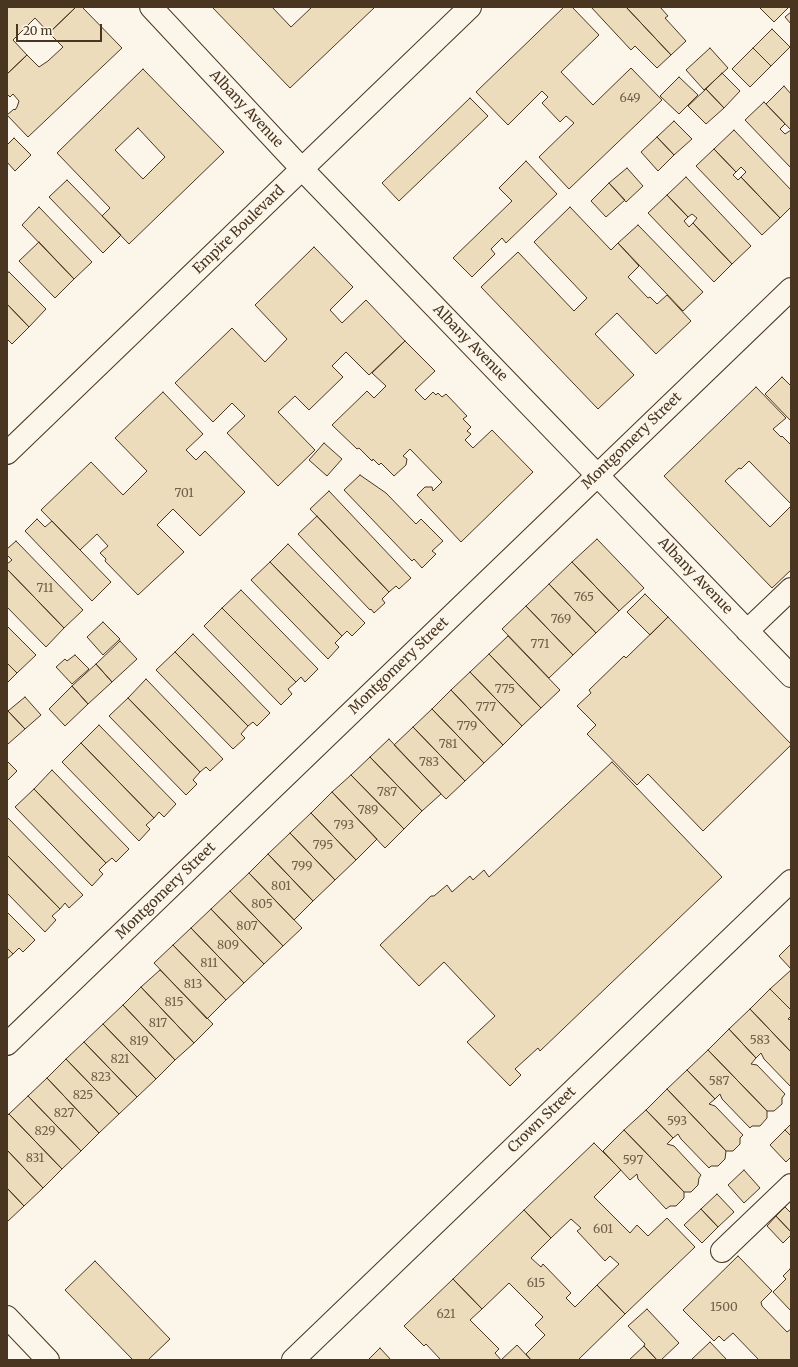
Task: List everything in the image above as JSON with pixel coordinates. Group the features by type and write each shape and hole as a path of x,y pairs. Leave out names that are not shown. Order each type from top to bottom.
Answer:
{"street":[{"name":"Albany Avenue","path":"151,7 302,168 791,676"},
{"name":"Empire Boulevard","path":"7,453 470,7"},
{"name":"Montgomery Street","path":"7,1044 791,289"},
{"path":"747,631 791,589"},
{"name":"Crown Street","path":"293,1360 791,881"},
{"path":"722,1250 791,1185"},
{"path":"11,1329 48,1360"}],"building":[{"path":"7,7 76,7 49,33 35,18 13,40 27,55 7,74"},
{"path":"76,7 82,7 122,48 28,137 7,115 14,109 15,110 19,101 13,94 10,97 7,94 7,74 27,55 39,67 63,47 49,33"},
{"path":"212,7 272,7 291,27 312,7 375,7 290,88"},
{"path":"564,7 572,7 599,35 561,72 593,105 631,68 662,100 569,189 539,157 574,123 566,116 560,122 542,103 548,97 542,91 508,125 476,92"},
{"path":"591,7 626,7 671,55 657,68 635,46 631,50"},
{"path":"626,7 660,7 668,16 665,18 686,41 671,55"},
{"path":"759,7 789,7 774,22"},
{"path":"791,12 791,24 785,17"},
{"path":"772,29 790,47 771,66 753,48"},
{"path":"710,48 728,68 704,90 686,70"},
{"path":"753,48 771,66 750,87 732,69"},
{"path":"143,69 224,152 129,244 102,216 110,208 57,153","holes":["138,128 165,157 143,179 115,150"]},
{"path":"722,73 740,91 724,108 706,89"},
{"path":"679,77 698,95 679,114 660,96"},
{"path":"784,86 791,94 791,130 766,104"},
{"path":"706,89 724,108 706,124 688,106"},
{"path":"470,98 488,116 399,201 382,183"},
{"path":"764,102 785,124 780,129 785,134 791,130 791,168 745,120"},
{"path":"674,121 692,139 674,155 657,137"},
{"path":"734,130 791,190 791,207 780,218 741,177 746,172 741,167 736,172 714,149"},
{"path":"657,137 674,155 658,171 641,152"},
{"path":"14,138 31,155 15,171 7,162 7,145"},
{"path":"714,149 736,172 733,175 738,180 741,177 780,218 762,235 696,166"},
{"path":"526,161 557,194 506,243 502,238 491,249 495,254 472,277 453,258 512,201 499,188"},
{"path":"627,168 643,186 626,202 609,183"},
{"path":"686,177 751,246 732,264 693,223 697,218 692,214 688,217 667,195"},
{"path":"67,180 121,235 103,253 49,197"},
{"path":"609,183 625,200 606,217 591,201"},
{"path":"667,195 688,217 684,221 689,227 693,223 732,264 714,282 648,213"},
{"path":"39,207 92,262 74,279 22,225"},
{"path":"570,207 611,250 618,243 639,266 628,277 648,298 650,297 657,304 667,295 691,321 656,354 617,313 595,334 634,375 598,409 481,287 518,252 574,311 587,298 534,242"},
{"path":"638,225 703,292 683,311 618,243"},
{"path":"39,242 74,279 55,298 19,261"},
{"path":"314,247 353,287 330,310 342,323 366,300 405,341 369,375 346,352 332,366 343,377 309,410 295,396 278,412 315,450 278,486 227,433 245,416 232,403 213,422 175,383 232,328 265,362 287,339 255,305"},
{"path":"9,272 46,309 29,327 7,304 7,273"},
{"path":"7,304 29,327 12,344 7,339"},
{"path":"405,341 435,371 415,390 425,400 433,392 436,395 438,393 442,397 446,394 467,416 463,419 471,427 467,431 471,434 465,440 473,448 492,430 533,472 461,542 417,495 425,487 432,487 433,491 442,482 410,449 403,456 407,459 406,465 394,476 381,463 379,465 373,459 372,461 359,448 357,449 332,425 367,391 374,398 386,386 372,373"},
{"path":"782,377 791,386 791,421 765,394"},
{"path":"756,387 786,418 773,429 791,445 791,504 749,461 725,481 770,527 791,506 791,570 772,588 664,476"},
{"path":"163,392 203,434 186,450 196,460 205,451 245,492 200,536 173,509 157,525 184,552 138,595 105,561 106,559 100,553 108,546 97,534 80,550 41,510 91,462 123,495 147,471 115,438"},
{"path":"324,443 342,459 327,476 309,460"},
{"path":"360,475 386,493 416,524 421,519 443,541 432,551 436,554 422,568 414,559 412,561 344,490"},
{"path":"329,491 411,578 399,589 396,586 389,592 310,509"},
{"path":"317,516 389,592 382,599 385,603 374,613 298,534"},
{"path":"37,519 45,527 52,521 111,582 92,601 25,531"},
{"path":"597,539 644,588 619,611 572,562"},
{"path":"16,541 83,610 64,628 7,569 7,564 12,560 7,555 7,549"},
{"path":"288,544 365,623 352,636 347,631 342,636 270,562"},
{"path":"270,562 342,636 335,643 339,647 328,659 251,580"},
{"path":"572,562 619,611 596,633 549,584"},
{"path":"7,569 64,628 46,647 7,607"},
{"path":"549,584 596,633 573,655 526,606"},
{"path":"241,590 318,669 305,682 301,677 296,682 222,608"},
{"path":"645,594 668,617 650,635 627,612"},
{"path":"526,606 573,655 549,678 502,629"},
{"path":"222,608 296,682 288,689 292,694 281,705 204,626"},
{"path":"668,617 791,744 703,831 648,774 637,785 587,734 596,725 577,706 591,693 589,690 624,656 626,658"},
{"path":"103,622 120,639 103,655 87,637"},
{"path":"7,626 36,655 17,673 7,663"},
{"path":"193,634 270,713 257,726 253,722 248,726 175,652"},
{"path":"508,636 560,690 541,708 489,654"},
{"path":"120,641 137,659 112,682 96,664"},
{"path":"175,652 248,726 241,734 245,738 233,749 156,670"},
{"path":"489,654 541,708 522,726 470,672"},
{"path":"75,655 89,669 72,684 56,667 65,659 67,661"},
{"path":"7,663 17,673 7,683"},
{"path":"96,664 112,682 88,704 72,686"},
{"path":"470,672 522,726 503,745 451,690"},
{"path":"146,679 223,759 210,771 206,767 200,772 128,698"},
{"path":"72,686 88,704 65,726 49,709"},
{"path":"451,690 503,745 484,763 432,709"},
{"path":"25,697 41,715 25,729 8,711"},
{"path":"128,698 200,772 193,780 197,784 186,795 109,716"},
{"path":"432,709 484,763 465,781 413,727"},
{"path":"8,711 25,729 8,744 7,713"},
{"path":"99,725 176,804 164,817 159,812 154,818 81,743"},
{"path":"413,727 465,781 446,799 394,745"},
{"path":"389,739 441,794 422,811 370,757"},
{"path":"81,743 154,818 146,825 150,829 139,841 62,762"},
{"path":"370,757 422,811 404,829 351,775"},
{"path":"7,761 17,771 7,781"},
{"path":"612,762 722,877 540,1051 538,1048 515,1069 521,1075 510,1086 467,1042 495,1016 444,962 419,986 380,945 431,896 434,896 447,885 452,892 470,876 473,880 484,870 489,877"},
{"path":"52,770 129,849 116,862 112,858 106,863 34,789"},
{"path":"351,775 404,829 385,848 332,792"},
{"path":"34,789 106,863 99,870 103,874 92,886 15,807"},
{"path":"332,792 377,839 356,860 311,813"},
{"path":"311,813 356,860 335,880 290,833"},
{"path":"7,817 83,895 69,908 65,903 60,909 7,855"},
{"path":"290,833 335,880 313,901 268,854"},
{"path":"268,854 313,901 294,920 249,873"},
{"path":"7,855 60,909 52,916 56,920 45,932 7,893"},
{"path":"249,873 302,928 283,946 230,891"},
{"path":"230,891 283,946 264,964 211,909"},
{"path":"211,909 264,964 244,983 191,928"},
{"path":"7,912 35,940 23,952 19,948 13,954 7,948"},
{"path":"191,928 244,983 226,1000 173,945"},
{"path":"791,944 791,969 779,956"},
{"path":"173,945 226,1000 207,1019 154,963"},
{"path":"7,948 13,954 7,959"},
{"path":"160,970 213,1024 194,1043 141,987"},
{"path":"791,970 791,1010 770,989"},
{"path":"141,987 194,1043 175,1060 123,1005"},
{"path":"770,989 791,1010 791,1016 788,1019 791,1020 791,1052 750,1009"},
{"path":"123,1005 175,1060 156,1079 103,1024"},
{"path":"750,1009 791,1052 791,1087 764,1059 761,1053 756,1058 729,1029"},
{"path":"103,1024 156,1079 137,1097 84,1042"},
{"path":"729,1029 756,1058 751,1064 757,1065 785,1094 782,1098 782,1104 774,1111 767,1111 708,1050"},
{"path":"84,1042 137,1097 119,1114 66,1059"},
{"path":"708,1050 767,1111 767,1118 760,1126 752,1126 750,1128 722,1099 720,1094 715,1099 687,1070"},
{"path":"66,1059 119,1114 99,1133 47,1078"},
{"path":"687,1070 715,1099 709,1104 715,1106 743,1135 740,1138 740,1144 733,1151 726,1151 667,1089"},
{"path":"47,1078 99,1133 81,1151 28,1096"},
{"path":"667,1089 726,1151 725,1159 718,1166 711,1166 709,1168 678,1134 673,1138 646,1110"},
{"path":"28,1096 81,1151 62,1169 9,1114"},
{"path":"646,1110 673,1138 667,1144 674,1146 701,1175 698,1185 691,1192 684,1192 624,1130"},
{"path":"9,1114 62,1169 43,1188 7,1150 7,1116"},
{"path":"791,1124 791,1136 785,1130"},
{"path":"624,1130 684,1192 684,1198 676,1206 670,1206 666,1209 638,1179 637,1174 630,1180 603,1151"},
{"path":"785,1130 791,1136 791,1157 786,1162 770,1145"},
{"path":"594,1143 621,1170 594,1197 630,1233 637,1225 648,1236 667,1218 695,1247 625,1314 597,1285 619,1264 610,1256 605,1261 577,1231 581,1228 571,1219 551,1238 524,1210"},
{"path":"7,1150 43,1188 24,1206 7,1188"},
{"path":"744,1170 760,1188 744,1203 728,1185"},
{"path":"7,1188 24,1206 7,1222"},
{"path":"717,1194 734,1212 718,1227 701,1209"},
{"path":"785,1207 791,1213 791,1232 776,1216"},
{"path":"701,1209 718,1227 702,1243 684,1225"},
{"path":"524,1210 551,1238 531,1258 541,1267 543,1264 571,1293 566,1298 575,1307 597,1285 625,1314 578,1360 531,1360 526,1354 545,1335 535,1325 543,1317 509,1283 482,1309 453,1279"},
{"path":"776,1216 791,1232 791,1235 783,1243 767,1226"},
{"path":"738,1256 772,1291 761,1302 762,1306 787,1332 791,1329 791,1360 759,1360 733,1333 724,1341 719,1336 714,1341 683,1310"},
{"path":"95,1261 170,1339 148,1360 133,1360 65,1290"},
{"path":"790,1269 791,1311 773,1292 786,1279 783,1276"},
{"path":"453,1279 482,1309 470,1320 499,1349 495,1353 501,1360 439,1360 440,1359 426,1344 424,1346 404,1326"},
{"path":"647,1309 679,1343 661,1360 657,1360 644,1346 645,1344 628,1326"},
{"path":"710,1342 727,1360 691,1360"},
{"path":"517,1345 531,1360 501,1360"},
{"path":"644,1346 657,1360 629,1360"},
{"path":"380,1348 391,1360 368,1360"}]}
